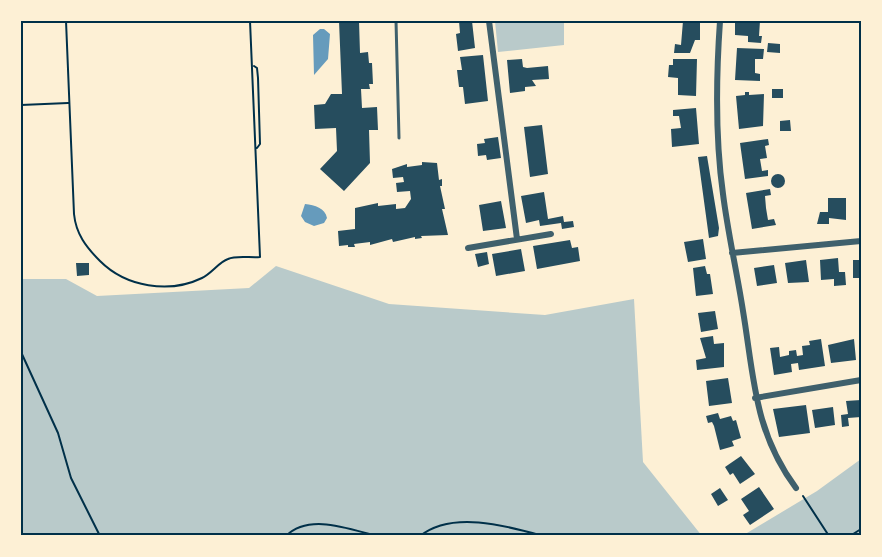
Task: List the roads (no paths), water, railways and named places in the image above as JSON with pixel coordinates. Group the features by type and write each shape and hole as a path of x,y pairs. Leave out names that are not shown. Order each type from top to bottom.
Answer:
{"street":[{"path":"489,21 517,239"},
{"path":"720,21 717,107 722,191 743,309 755,398 770,447 781,469 796,488"},
{"path":"468,248 551,234"},
{"path":"732,253 861,241"},
{"path":"755,398 861,380"}],"lane":[{"path":"396,21 399,138"}],"water":[{"path":"320,29 330,34 328,59 314,75 313,35"},
{"path":"305,204 322,209 327,218 324,223 314,226 305,222 301,216"}]}
